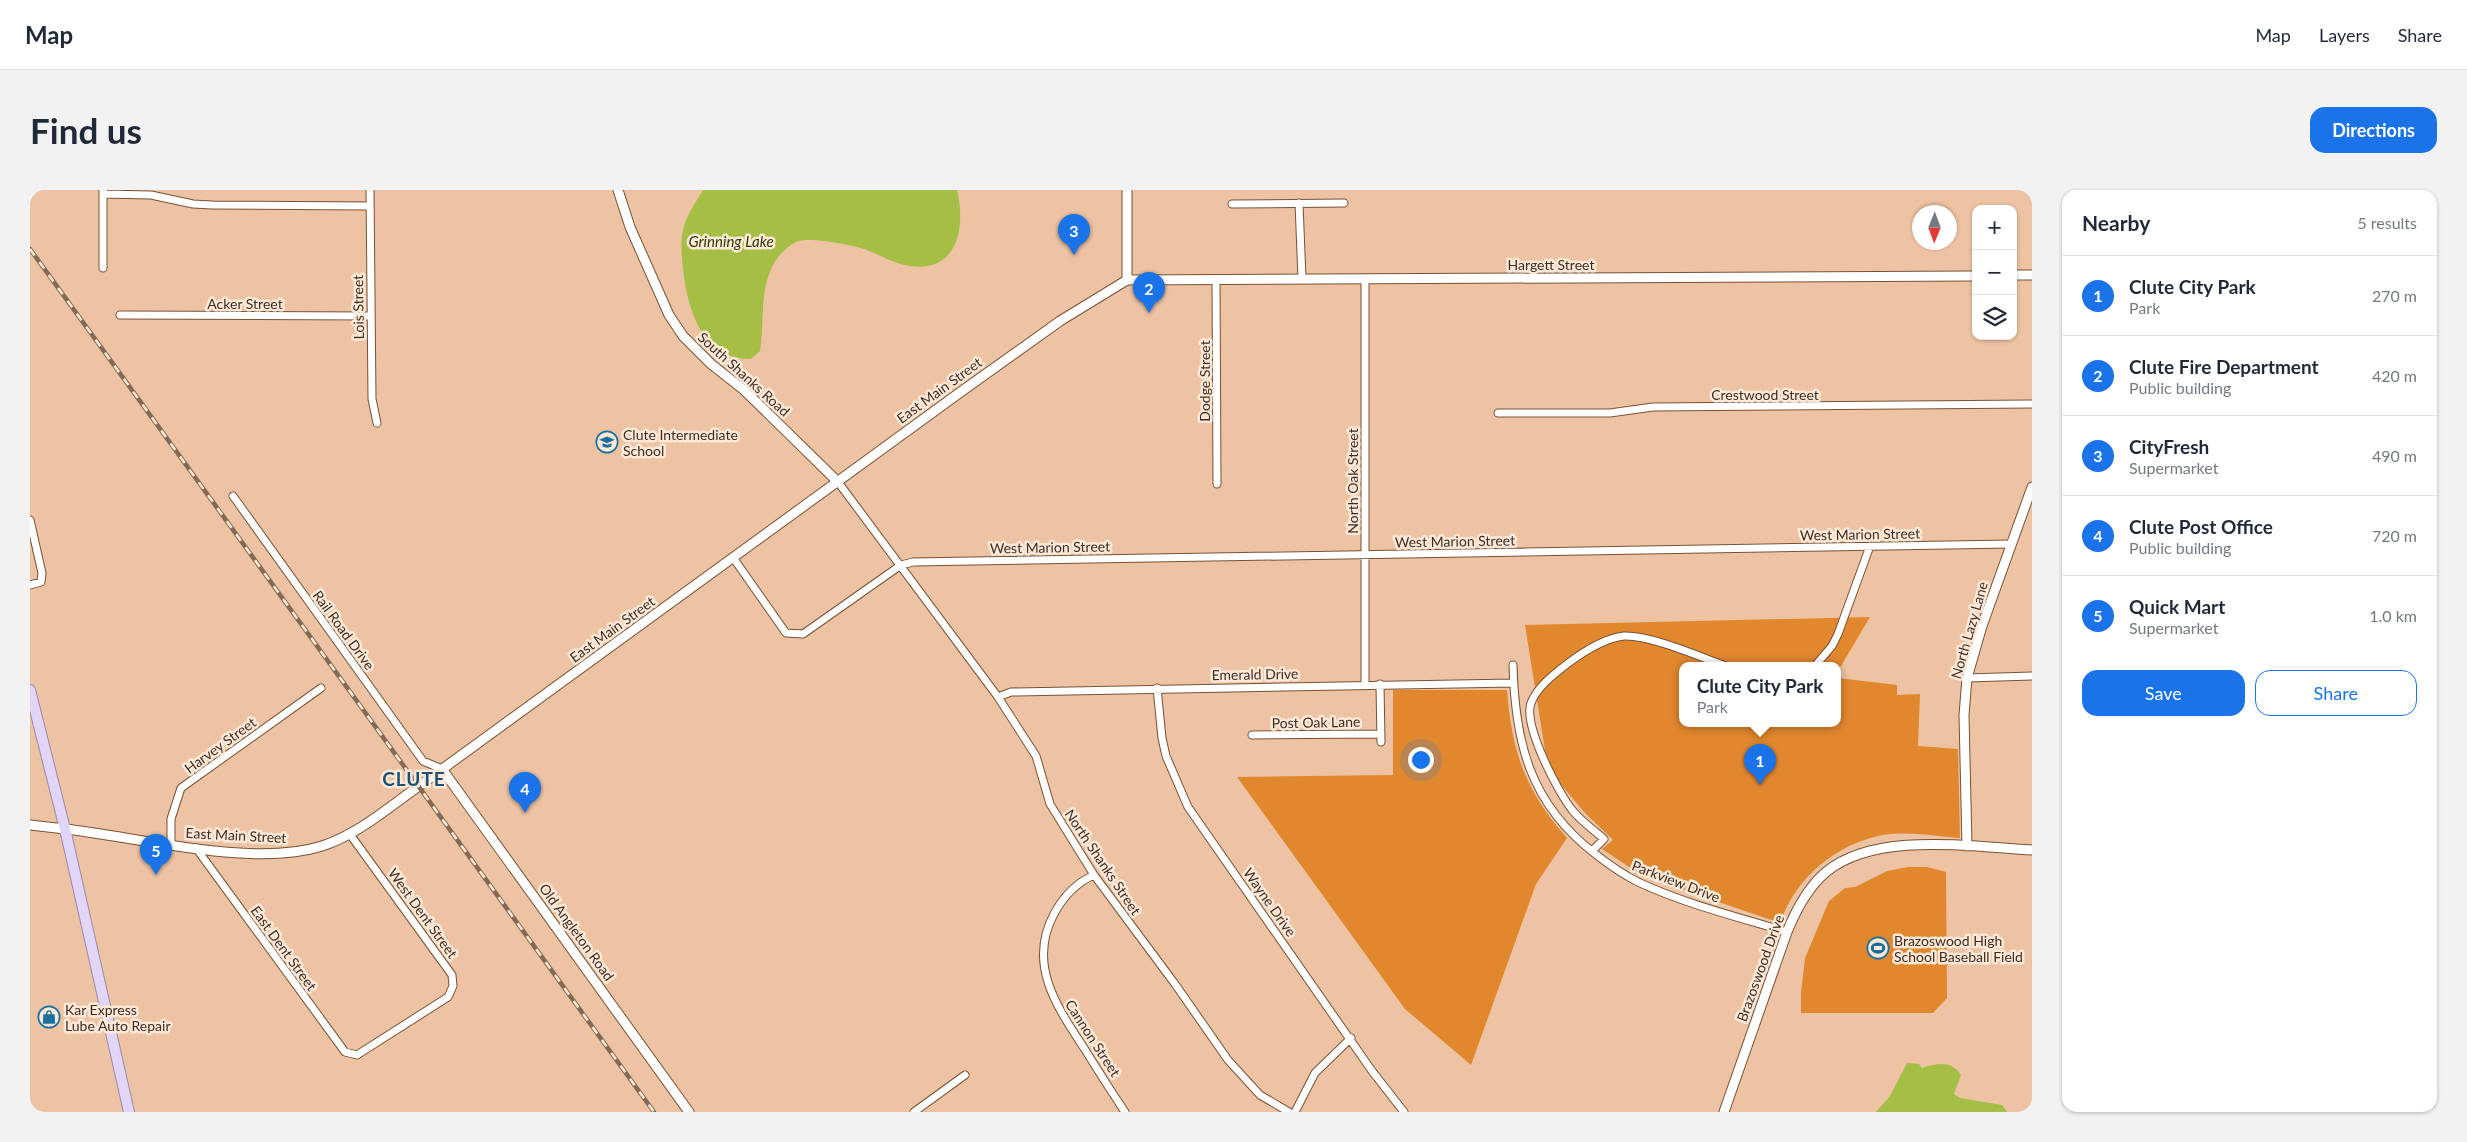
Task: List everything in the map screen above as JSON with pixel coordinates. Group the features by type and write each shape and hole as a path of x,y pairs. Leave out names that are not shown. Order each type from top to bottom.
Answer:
{"main road":[{"path":"30,690 65,829 129,1112"}],"street":[{"name":"Lois Street","path":"370,190 372,399 378,423"},
{"name":"South Shanks Road","path":"618,190 630,227 669,315 682,336 711,364 744,390 838,482"},
{"path":"1127,190 1127,280"},
{"path":"103,268 103,192 151,195 193,204 212,205 370,206"},
{"path":"1299,203 1302,279"},
{"path":"1232,204 1344,203"},
{"path":"2017,276 2032,275"},
{"name":"Hargett Street","path":"1127,280 1972,276"},
{"name":"North Oak Street","path":"1365,278 1365,684"},
{"name":"Dodge Street","path":"1216,279 1217,484"},
{"name":"East Main Street","path":"30,825 196,848 265,853 321,847 349,833 388,808 1052,327 1127,280"},
{"name":"Acker Street","path":"120,316 370,316"},
{"name":"Crestwood Street","path":"1498,413 1610,413 1653,407 2032,404"},
{"name":"North Shanks Street","path":"838,482 998,697 1036,756 1050,804 1094,875 1176,984 1228,1060 1260,1095 1289,1112"},
{"name":"North Lazy Lane","path":"1967,846 1964,715 1967,678 1982,626 2032,487"},
{"name":"Rail Road Drive","path":"233,496 423,761 442,769"},
{"path":"30,520 42,573 41,582 30,585"},
{"name":"West Marion Street","path":"901,565 923,562 2011,544"},
{"path":"1818,662 1832,646 1838,634 1870,546"},
{"path":"734,559 786,633 794,635 803,634 901,565"},
{"path":"1592,851 1604,839 1573,811 1558,790 1542,758 1530,714 1531,703 1539,690 1550,677 1576,658 1612,638 1624,636 1652,641 1714,662"},
{"name":"Parkview Drive","path":"1513,665 1518,731 1528,767 1535,784 1555,815 1574,836 1618,871 1651,887 1787,932"},
{"path":"1967,678 2032,676"},
{"name":"Emerald Drive","path":"998,697 1011,692 1514,682"},
{"path":"1380,684 1381,742"},
{"name":"Harvey Street","path":"171,845 171,819 181,788 321,688"},
{"name":"Wayne Drive","path":"1157,688 1162,738 1166,756 1188,807 1351,1038 1372,1071 1404,1112"},
{"name":"Post Oak Lane","path":"1252,735 1380,734"},
{"name":"Old Angleton Road","path":"442,769 689,1112"},
{"name":"West Dent Street","path":"349,833 452,975 453,986 448,997 357,1055"},
{"name":"Brazoswood Drive","path":"1724,1112 1787,932 1796,911 1813,885 1826,872 1846,858 1888,846 1967,846 2032,850"},
{"name":"East Dent Street","path":"196,848 345,1052 357,1055"},
{"name":"Cannon Street","path":"1094,875 1082,881 1058,908 1049,924 1044,942 1046,979 1055,1004 1125,1112"},
{"path":"1295,1112 1315,1073 1351,1038"},
{"path":"914,1112 965,1075"}],"shaded area":[{"path":"1870,617 1841,666 1841,662 1679,662 1679,727 1841,727 1841,678 1897,685 1897,695 1920,694 1918,746 1958,749 1960,838 1922,834 1892,834 1866,839 1849,846 1820,865 1807,877 1787,906 1780,923 1643,876 1602,849 1613,840 1585,813 1548,769 1525,625"},
{"path":"1393,690 1507,690 1513,733 1523,770 1541,803 1567,838 1536,884 1471,1065 1405,1009 1237,777 1393,775"},
{"name":"Brazoswood High School Baseball Field","path":"1908,867 1927,867 1946,872 1947,998 1933,1013 1801,1013 1805,958 1829,901 1845,888 1855,887 1887,871"}],"water":[{"name":"Grinning Lake","path":"703,190 957,190 960,204 959,232 955,244 948,255 939,262 926,266 904,265 864,249 840,243 802,240 794,243 779,256 772,266 768,277 765,289 760,351 751,359 734,357 720,351 709,342 700,330 685,285 681,245 682,236 688,215"},
{"path":"1907,1063 1919,1064 1922,1068 1938,1064 1953,1067 1961,1075 1954,1094 1960,1098 2002,1105 2007,1112 1876,1112 1890,1096"}],"railway":[{"path":"30,249 654,1112"}],"place":[{"name":"CityFresh","path":"1074,255"},
{"name":"Clute Fire Department","path":"1149,313"},
{"name":"Clute Intermediate School","path":"607,442"},
{"name":"Clute City Park","path":"1760,785"},
{"name":"Clute Post Office","path":"525,813"},
{"name":"Quick Mart","path":"156,875"},
{"name":"Brazoswood High School Baseball Field","path":"1878,948"},
{"name":"Kar Express Lube Auto Repair","path":"49,1017"}],"district":[{"name":"CLUTE","path":"414,778"}]}
